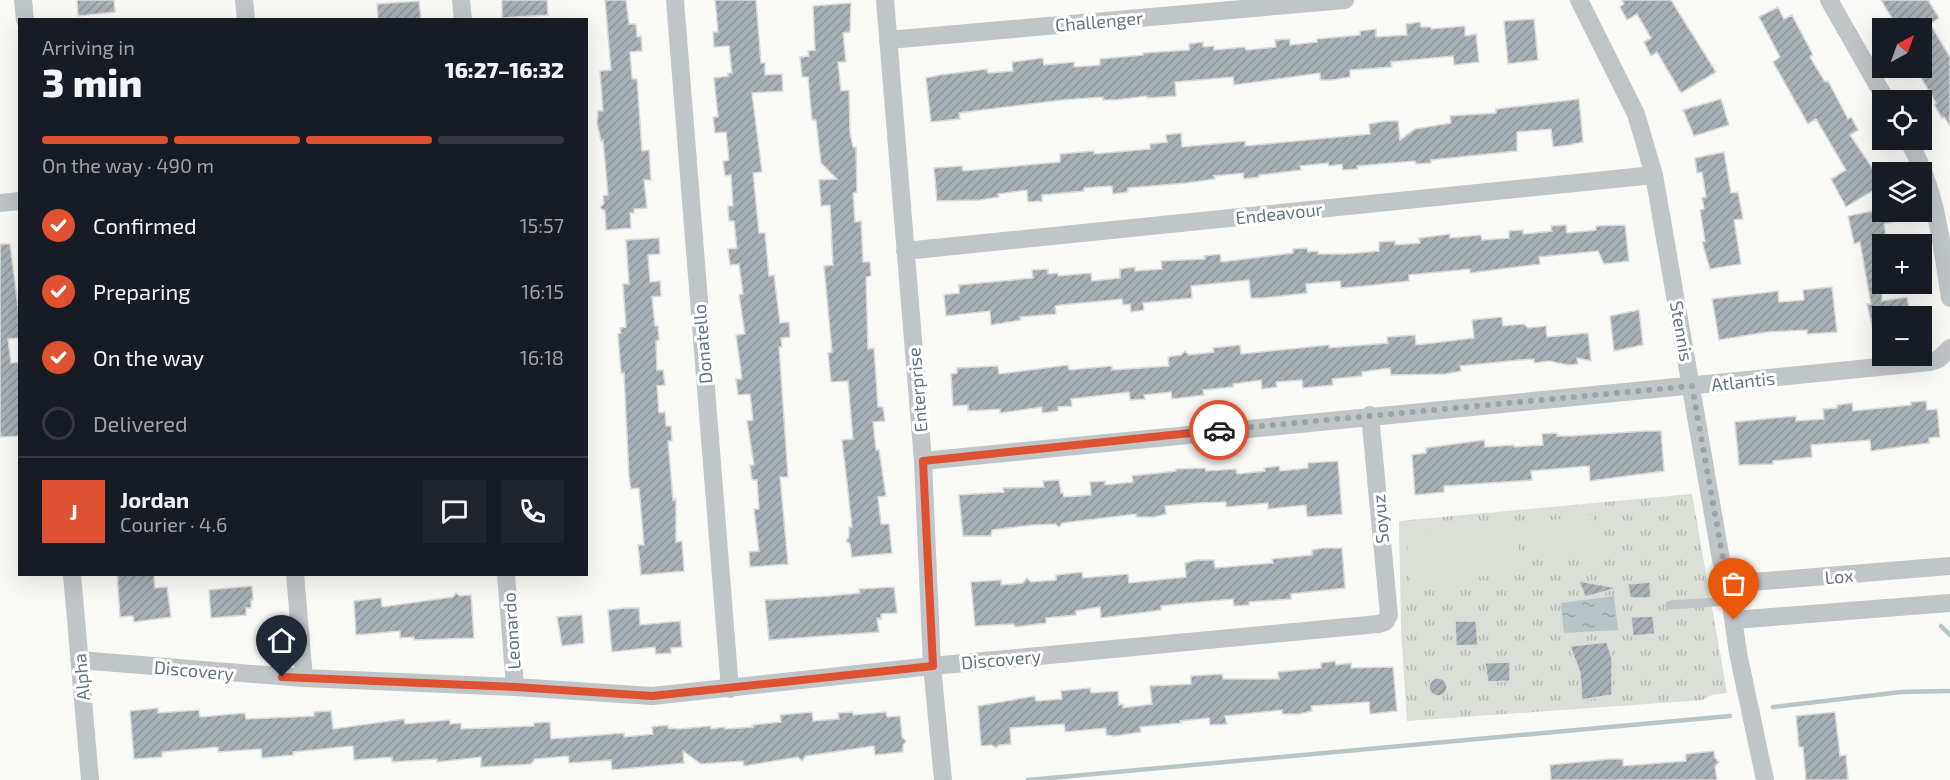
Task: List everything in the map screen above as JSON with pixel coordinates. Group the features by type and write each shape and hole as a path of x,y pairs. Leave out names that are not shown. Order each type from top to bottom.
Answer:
{"street":[{"path":"24,0 25,18"},
{"path":"244,0 246,18"},
{"path":"461,0 463,18"},
{"name":"Donatello","path":"675,0 730,689"},
{"name":"Enterprise","path":"885,0 923,461 933,666 942,780"},
{"name":"Challenger","path":"888,40 1345,0"},
{"name":"Stennis","path":"1580,0 1636,114 1654,175 1721,560 1765,780"},
{"path":"1829,0 1880,90"},
{"path":"1914,150 1924,167 1936,211 1950,298"},
{"name":"Endeavour","path":"905,251 1654,175"},
{"path":"0,203 18,201"},
{"name":"Atlantis","path":"923,461 1370,415 1930,362 1949,352"},
{"name":"Soyuz","path":"1370,415 1389,615 1385,622"},
{"name":"Lox","path":"1729,592 1950,566"},
{"name":"Alpha","path":"72,576 90,780"},
{"path":"295,576 304,678"},
{"name":"Leonardo","path":"506,576 515,687"},
{"name":"Lox","path":"1734,620 1950,603"},
{"name":"Discovery","path":"79,660 304,678 515,687 652,696 1385,622"}],"lane":[{"path":"1670,605 1729,592"}],"green space":[{"path":"1692,494 1727,693 1712,695 1702,700 1407,721 1401,629 1399,521"},
{"path":"1593,515 1599,553 1529,559 1525,523"},
{"path":"1517,523 1521,571 1411,586 1406,532"}],"water":[{"path":"1614,596 1618,630 1564,633 1561,603"}],"building":[{"path":"77,0 114,0 115,12 78,16"},
{"path":"502,0 547,0 548,15 502,18"},
{"path":"605,0 626,0 629,24 636,24 637,37 641,36 642,51 630,52 632,79 637,79 642,151 649,150 651,180 644,180 647,208 634,209 634,213 630,213 631,228 606,230 605,211 600,208 604,203 603,196 608,195 603,140 601,141 597,123 598,111 603,111 600,71 611,70"},
{"path":"715,0 756,0 761,63 765,63 765,75 782,74 783,91 752,93 762,172 753,173 759,233 765,233 769,276 774,275 780,323 789,322 790,337 781,338 782,347 779,347 788,477 780,477 788,564 750,567 749,552 759,551 754,509 759,509 757,480 752,480 750,465 754,465 747,421 753,420 750,394 738,395 736,379 742,379 736,335 745,334 739,295 743,294 739,264 730,265 728,249 737,248 734,221 729,221 728,206 733,206 731,175 725,176 723,161 729,160 726,132 715,133 713,117 718,117 714,78 728,76 728,73 732,73 729,46 714,47 713,32 718,32"},
{"path":"1622,0 1671,0 1716,72 1681,93 1657,52 1651,56 1644,42 1651,38 1637,14 1627,20 1620,7 1624,4"},
{"path":"1881,0 1928,0 1939,18 1932,23 1932,18 1892,18"},
{"path":"419,1 421,18 378,18 377,4"},
{"path":"851,3 850,32 843,33 846,62 838,62 841,91 849,90 850,133 853,147 856,147 857,192 853,193 855,222 861,221 863,262 870,262 871,276 866,277 868,349 874,348 878,407 883,407 885,421 873,422 876,450 879,450 886,496 878,497 881,524 889,524 892,553 852,557 850,544 846,541 849,537 849,527 852,527 842,440 853,439 848,381 831,382 828,353 832,352 824,266 833,265 830,205 821,206 819,180 837,179 821,163 816,120 812,120 808,77 802,77 800,57 809,56 808,51 815,50 813,6"},
{"path":"1778,7 1784,19 1792,15 1813,55 1810,57 1825,82 1828,81 1848,119 1851,117 1858,130 1850,135 1872,167 1872,191 1846,207 1831,179 1846,170 1816,119 1808,124 1773,62 1780,57 1759,17"},
{"path":"1534,19 1538,60 1508,64 1504,21"},
{"path":"1420,22 1421,27 1431,27 1431,29 1465,26 1465,36 1476,34 1479,62 1454,65 1453,56 1391,62 1392,67 1350,70 1350,77 1332,80 1320,80 1320,73 1234,85 1233,77 1175,82 1176,96 1147,98 1147,96 1115,100 1103,100 1103,97 1062,100 959,113 960,119 931,122 926,78 940,75 987,69 988,73 1013,71 1012,62 1043,58 1044,65 1074,62 1074,67 1100,65 1100,59 1189,50 1189,44 1203,42 1203,47 1214,46 1214,50 1245,47 1246,50 1276,47 1275,40 1290,39 1290,45 1317,42 1317,39 1360,35 1360,31 1376,29 1376,37 1407,35 1406,24"},
{"path":"1932,27 1950,57 1950,126 1934,105 1936,103 1932,96 1932,90 1928,90 1921,78 1932,78"},
{"path":"1579,99 1583,142 1569,145 1553,147 1551,129 1517,132 1517,151 1431,160 1431,163 1416,164 1415,161 1357,166 1358,169 1343,170 1342,164 1329,166 1328,163 1300,166 1301,170 1259,175 1259,177 1244,179 1243,173 1214,176 1215,179 1128,188 1128,192 1113,194 1112,186 1084,188 1084,191 1042,195 1042,201 1028,202 1027,190 998,194 999,197 980,200 937,201 934,168 962,166 963,171 1060,162 1060,154 1094,151 1094,154 1150,149 1150,144 1167,142 1166,135 1181,133 1182,147 1245,141 1245,146 1370,134 1369,124 1398,121 1400,140 1415,129 1451,123 1450,116 1496,113 1496,109"},
{"path":"1721,99 1729,125 1694,136 1683,110"},
{"path":"1724,152 1731,193 1738,192 1743,219 1734,220 1741,264 1710,269 1702,242 1705,241 1700,210 1704,209 1702,198 1706,197 1702,172 1697,173 1695,158"},
{"path":"1872,211 1872,222 1893,222 1884,224 1886,234 1872,234 1872,294 1882,294 1882,301 1907,297 1909,306 1872,306 1872,327 1867,304 1871,304 1860,242 1854,244 1848,216"},
{"path":"1566,225 1567,233 1596,230 1596,226 1625,225 1629,261 1604,264 1598,251 1539,257 1540,264 1470,273 1470,269 1409,275 1409,281 1341,288 1340,281 1306,284 1307,293 1263,298 1251,298 1249,280 1191,286 1192,298 1143,303 1144,310 1131,312 1130,304 1123,305 1122,299 1055,306 1056,314 1020,317 1021,320 991,325 990,311 946,316 944,295 959,293 959,285 1033,278 1032,270 1048,269 1048,274 1058,273 1058,276 1091,273 1092,281 1120,278 1120,269 1135,267 1135,271 1162,269 1161,261 1205,259 1204,256 1220,254 1221,262 1293,253 1293,249 1307,248 1308,252 1318,251 1318,254 1346,254 1379,251 1379,242 1395,241 1395,245 1420,243 1419,238 1450,234 1450,238 1481,235 1482,240 1509,238 1509,231 1523,230 1523,234 1552,231 1551,226"},
{"path":"659,238 660,254 648,255 650,282 660,281 661,296 652,297 659,340 656,341 657,370 663,370 665,385 657,386 659,413 665,412 666,426 671,426 672,441 668,441 673,500 676,499 676,542 682,541 684,571 641,575 638,545 644,545 639,488 631,489 629,476 624,373 621,373 618,334 621,333 620,328 626,327 623,284 629,284 626,240"},
{"path":"0,244 10,244 18,306 18,338 8,339 11,363 18,362 18,436 0,437"},
{"path":"1832,287 1837,332 1807,334 1807,330 1767,332 1719,340 1712,299 1778,291 1779,302 1804,300 1803,290"},
{"path":"1639,310 1643,345 1614,351 1610,316"},
{"path":"1502,317 1503,326 1524,324 1528,328 1546,326 1547,337 1588,333 1591,361 1577,358 1578,364 1568,365 1549,361 1534,363 1534,359 1520,360 1460,366 1461,371 1445,374 1391,375 1390,368 1362,372 1362,376 1332,379 1333,385 1303,388 1302,380 1276,382 1277,387 1262,389 1261,380 1233,384 1233,387 1203,390 1204,395 1172,399 1171,392 1144,395 1145,399 1130,400 1129,392 1071,399 1072,406 1058,407 1058,411 1042,413 1042,407 1000,413 1000,409 968,411 968,405 953,406 951,374 957,373 957,368 998,366 999,374 1068,365 1069,370 1112,366 1112,370 1169,366 1168,357 1181,355 1185,351 1189,355 1214,352 1213,348 1240,345 1241,354 1329,345 1329,348 1388,343 1387,337 1415,335 1416,345 1474,338 1472,320"},
{"path":"1926,401 1927,410 1937,409 1940,437 1929,438 1929,443 1871,451 1870,440 1811,445 1812,457 1773,461 1773,464 1739,465 1735,422 1796,416 1796,421 1824,419 1823,409 1837,408 1837,405 1852,403 1853,411 1911,405 1911,402"},
{"path":"1661,431 1664,471 1590,481 1589,466 1531,471 1532,480 1444,486 1444,492 1415,495 1412,455 1426,453 1426,448 1484,440 1485,447 1543,445 1542,434 1557,433 1557,436 1571,436"},
{"path":"1338,461 1342,514 1307,517 1306,505 1268,509 1268,503 1226,507 1226,502 1198,503 1165,506 1166,514 1154,517 1136,517 1136,514 1062,523 1059,527 1055,524 1032,525 992,530 991,536 963,536 959,495 1004,492 1003,488 1044,487 1043,481 1059,480 1064,497 1091,495 1090,482 1105,481 1105,485 1133,482 1132,476 1176,471 1176,469 1205,468 1206,471 1236,469 1237,474 1265,471 1264,468 1279,466 1280,471 1308,468 1308,463"},
{"path":"1342,548 1345,588 1291,594 1291,599 1249,602 1249,605 1234,606 1233,599 1161,606 1161,610 1101,618 1100,607 1076,611 1076,615 1046,618 1046,623 1015,627 1014,624 975,626 971,582 1001,580 1001,585 1023,583 1027,578 1031,582 1056,580 1056,575 1082,572 1083,578 1128,574 1129,583 1186,577 1185,563 1196,560 1214,560 1215,568 1273,563 1272,559 1312,555 1312,550"},
{"path":"117,576 154,576 155,588 167,587 171,617 134,622 133,616 120,617"},
{"path":"1579,581 1618,588 1585,597"},
{"path":"1650,582 1651,598 1630,598 1628,584"},
{"path":"252,586 253,600 251,600 251,608 246,608 246,615 211,618 209,590"},
{"path":"894,587 897,613 881,614 881,619 877,618 879,632 769,640 765,600 860,593 859,589"},
{"path":"456,593 460,596 471,595 474,638 414,640 414,637 400,638 400,631 356,635 354,601 381,598 382,607 453,597"},
{"path":"639,608 640,625 680,621 682,647 671,648 671,653 656,654 655,647 612,652 608,610"},
{"path":"582,615 584,643 562,646 557,617"},
{"path":"1653,616 1655,634 1633,636 1631,617"},
{"path":"1455,621 1476,621 1478,645 1456,646"},
{"path":"1607,642 1612,659 1612,695 1582,700 1580,673 1570,646"},
{"path":"1335,661 1336,665 1351,663 1351,668 1393,667 1397,711 1370,714 1369,702 1311,706 1312,711 1299,714 1282,714 1282,710 1225,716 1227,724 1210,725 1209,718 1180,721 1181,723 1140,727 1141,732 1115,736 1106,735 1106,728 1065,732 1064,724 1010,728 1011,744 999,745 996,748 992,745 981,746 978,706 1035,696 1036,701 1062,699 1061,691 1090,688 1091,693 1118,691 1119,705 1123,704 1123,708 1152,704 1150,686 1191,684 1191,676 1222,674 1223,679 1279,679 1278,672 1321,668 1321,663"},
{"path":"1510,662 1510,681 1488,682 1485,663"},
{"path":"1434,678 1442,678 1447,683 1445,694 1434,696 1429,691 1429,683"},
{"path":"158,708 158,713 199,710 200,717 245,713 246,719 314,716 314,712 331,711 333,729 404,719 405,724 450,720 450,724 461,723 461,729 534,726 534,723 550,722 551,739 624,733 624,737 653,734 652,727 668,725 668,728 680,729 711,726 711,729 753,727 752,725 781,722 780,715 812,712 813,721 839,719 838,713 853,712 853,715 886,712 887,717 900,716 902,737 906,741 903,745 903,752 875,755 874,746 806,756 802,761 798,757 744,766 743,761 701,764 683,751 684,763 612,770 611,760 569,763 568,756 535,759 531,764 481,767 481,757 437,762 437,759 392,762 392,757 354,760 353,746 293,752 293,755 262,758 261,749 218,752 218,747 162,752 162,757 134,759 130,711"},
{"path":"1835,712 1840,756 1846,755 1848,780 1806,780 1803,747 1799,747 1796,716"},
{"path":"1714,751 1715,758 1719,762 1715,766 1717,780 1551,780 1550,765 1610,759 1623,759 1623,766 1686,761 1686,754"}],"waterway":[{"path":"1941,626 1950,635"},
{"path":"1773,707 1901,692 1950,691"},
{"path":"1028,780 1730,716"}],"way so far":[{"path":"1219,430 1692,386 1721,560 1734,620"}],"route":[{"path":"282,677 515,687 652,696 933,666 923,461 1219,430"}]}
